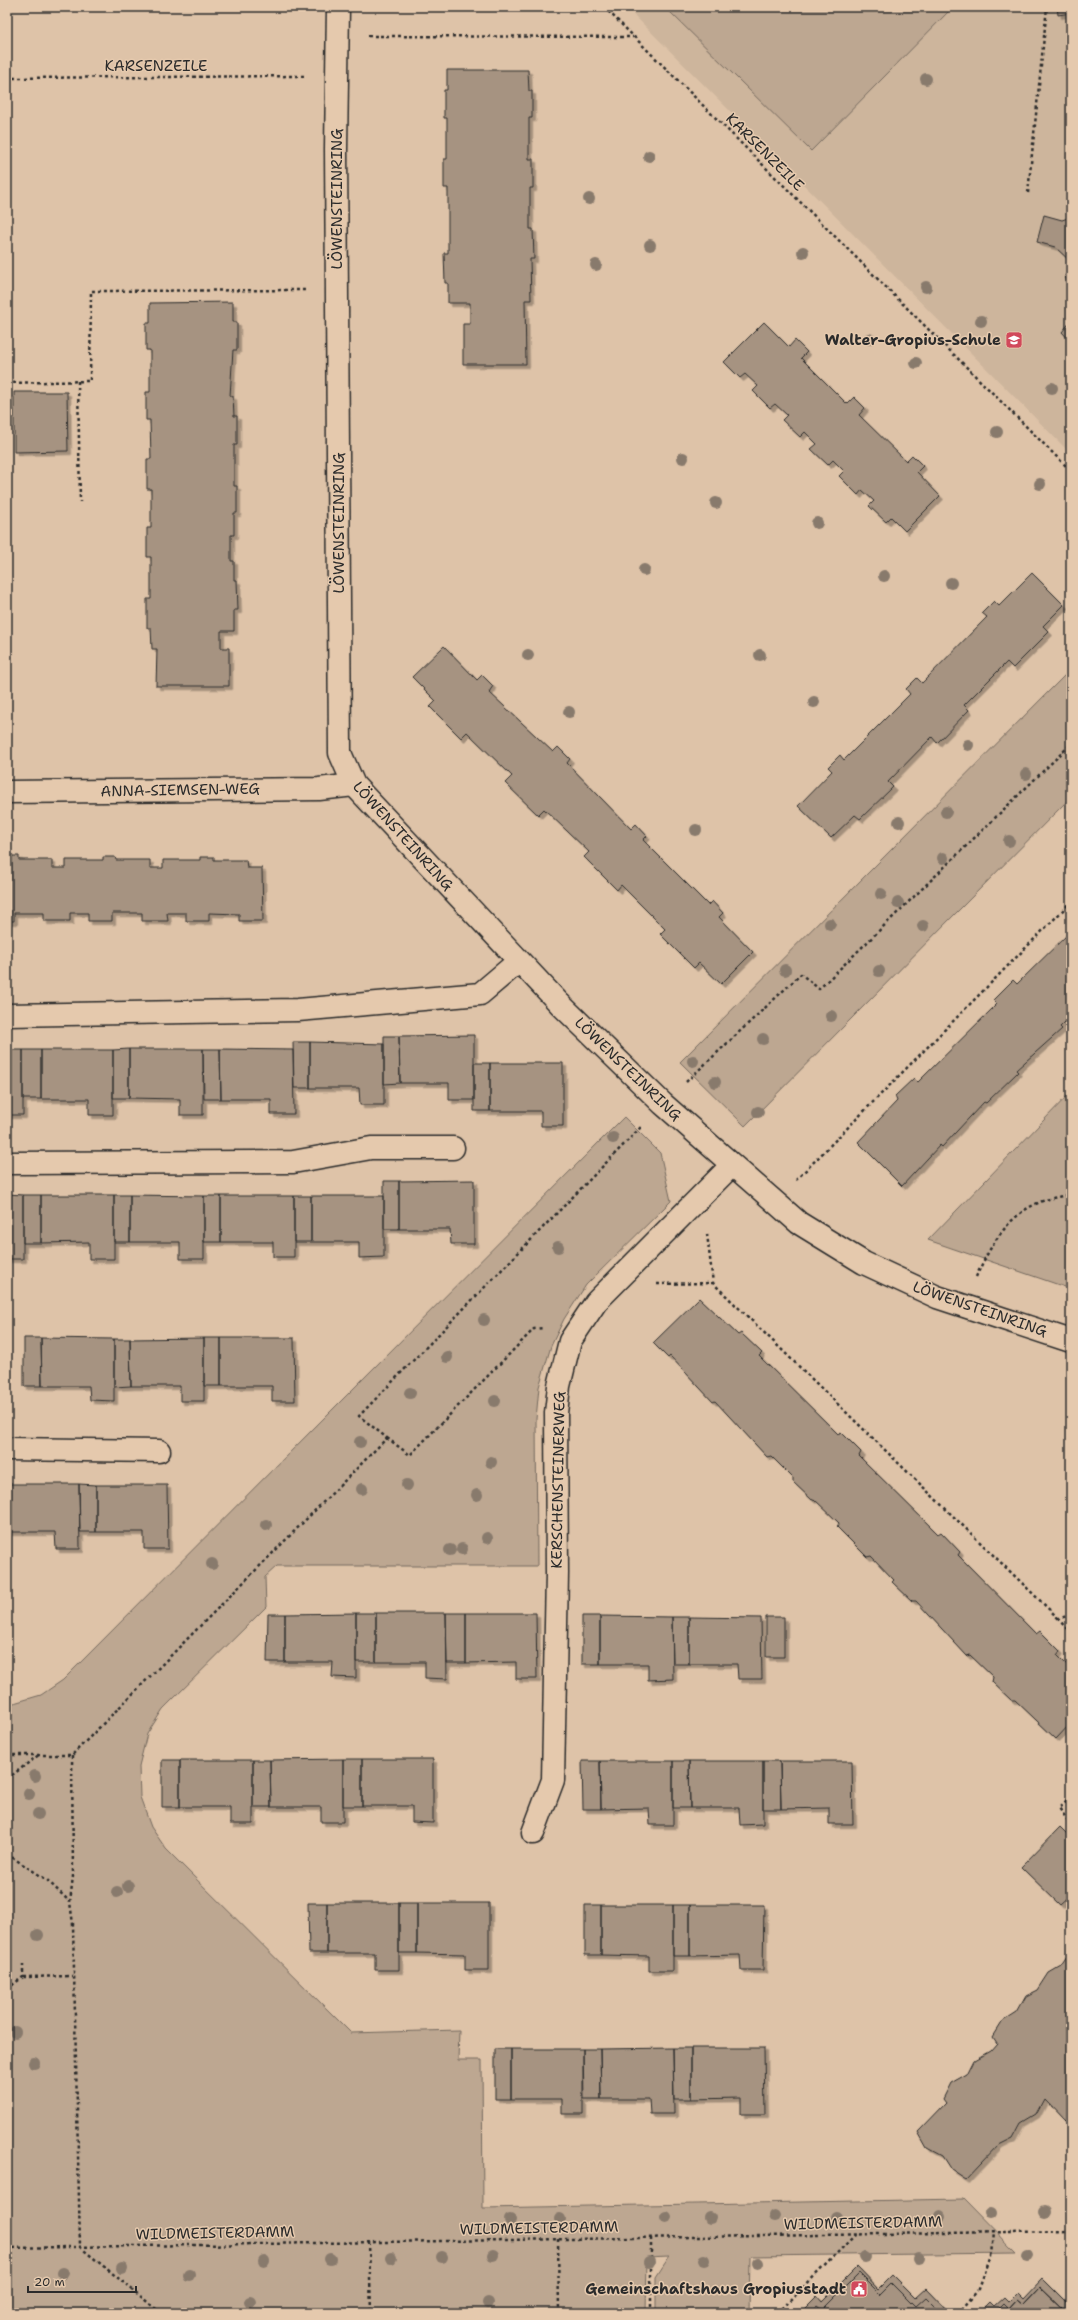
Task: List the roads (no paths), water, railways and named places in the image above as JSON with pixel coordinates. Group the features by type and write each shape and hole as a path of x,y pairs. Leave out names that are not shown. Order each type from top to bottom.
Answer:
{"street":[{"name":"LÖWENSTEINRING","path":"338,7 336,157 340,754 354,785 560,1004 663,1104 799,1223 864,1263 937,1297 1071,1341"},
{"name":"ANNA-SIEMSEN-WEG","path":"7,792 319,789 354,785"},
{"path":"7,1015 298,1010 480,994 520,961"},
{"path":"7,1163 294,1162 371,1148 453,1148"},
{"name":"KERSCHENSTEINERWEG","path":"533,1833 553,1780 557,1573 556,1413 559,1386 570,1341 596,1302 732,1165"},
{"path":"7,1449 159,1451"}],"place":[{"name":"Walter-Gropius-Schule","path":"1014,340"},
{"name":"Gemeinschaftshaus Gropiusstadt","path":"859,2289"}]}
